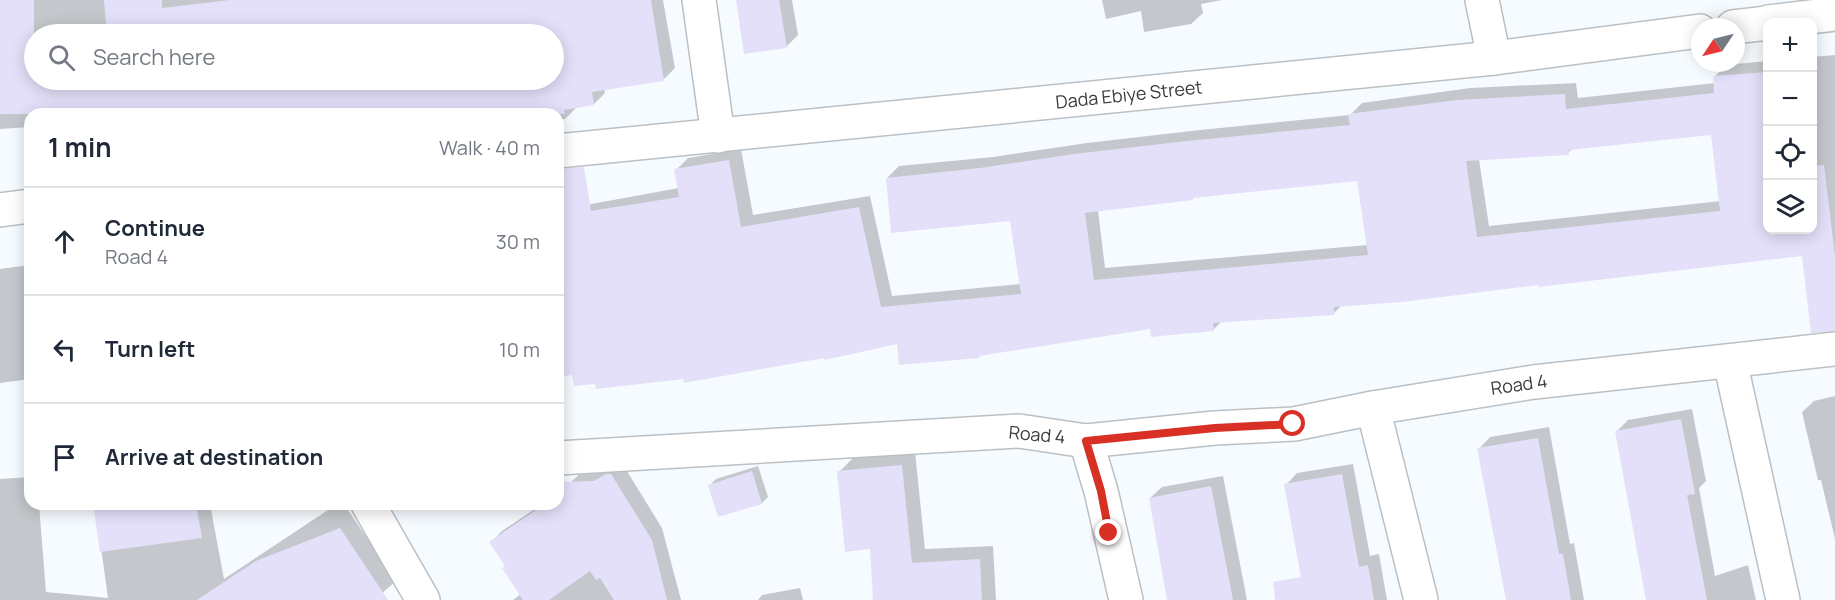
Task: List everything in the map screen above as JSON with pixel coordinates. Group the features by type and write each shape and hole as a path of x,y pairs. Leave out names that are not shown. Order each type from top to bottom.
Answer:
{"street":[{"path":"699,0 718,136"},
{"path":"1482,0 1494,58"},
{"path":"1802,18 1835,14"},
{"path":"1745,25 1763,23"},
{"name":"Dada Ebiye Street","path":"564,150 1494,58 1691,32"},
{"path":"0,210 24,207"},
{"name":"Road 4","path":"564,458 1019,431 1086,441 1215,428 1293,424 1373,408 1534,382 1835,350"},
{"path":"1730,362 1783,600"},
{"path":"1373,408 1421,600"},
{"path":"1086,441 1101,491 1126,600"},
{"path":"371,510 423,600"}],"building":[{"path":"0,0 34,0 34,24 24,24 24,90 564,90 564,24 106,24 104,0 162,0 162,8 230,0 651,0 664,81 592,92 594,105 564,110 564,108 24,108 24,114 0,114"},
{"path":"736,0 779,0 787,48 744,54"},
{"path":"1763,72 1763,234 1817,234 1817,166 1824,165 1835,256 1835,331 1811,333 1802,256 1402,302 1334,307 1334,315 1213,323 1214,331 1151,337 1150,329 979,356 979,358 899,365 897,344 825,360 824,358 684,383 683,379 596,389 595,384 574,386 572,375 564,376 564,169 584,167 591,211 679,197 674,169 729,160 741,227 859,207 881,307 1021,294 1010,221 891,233 886,178 1187,141 1350,125 1348,114 1457,100 1565,94 1566,109 1714,93 1713,76","holes":["1711,135 1720,211 1477,237 1466,161 1569,155 1569,150","1357,181 1368,255 1094,280 1085,213 1193,200 1193,198"]},
{"path":"1681,419 1695,494 1687,495 1707,600 1646,600 1615,431"},
{"path":"1538,438 1559,554 1563,554 1571,600 1506,600 1477,448"},
{"path":"902,465 912,563 980,559 982,600 873,600 870,549 845,552 837,471"},
{"path":"752,471 762,504 718,517 708,485"},
{"path":"606,474 611,474 652,540 667,600 614,600 600,578 596,580 590,571 549,600 523,600 502,568 505,566 489,542 536,510 564,510 564,482 594,481"},
{"path":"1342,474 1359,567 1368,565 1374,600 1275,600 1273,582 1301,577 1284,484"},
{"path":"1211,486 1233,600 1167,600 1149,498"},
{"path":"94,510 197,510 202,538 100,552"},
{"path":"340,528 388,600 197,600 256,561"}],"route":[{"path":"1109,533 1101,491 1086,441 1215,428 1293,424"}]}
